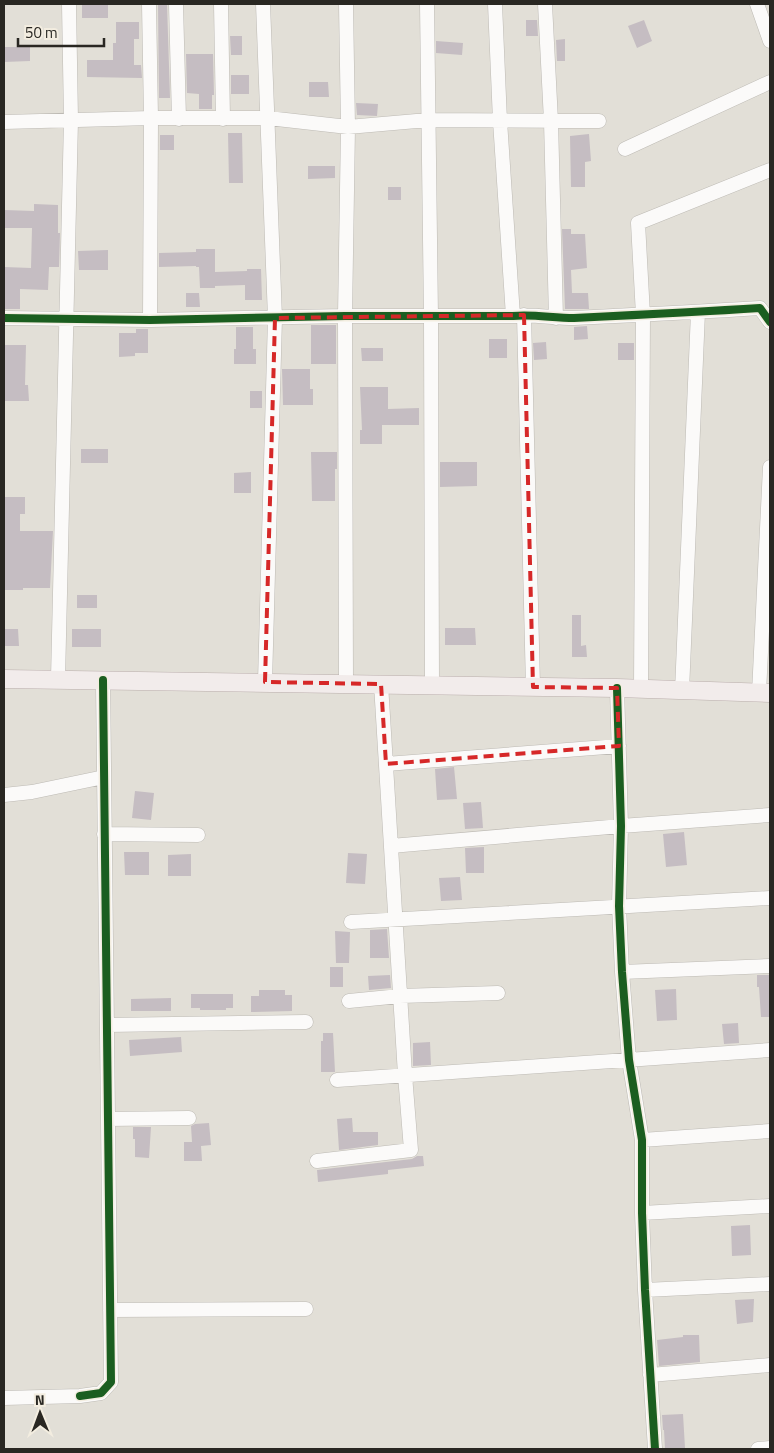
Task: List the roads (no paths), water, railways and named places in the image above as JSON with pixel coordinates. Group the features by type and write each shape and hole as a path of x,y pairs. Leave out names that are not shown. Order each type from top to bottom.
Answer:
{"main road":[{"path":"4,679 617,688 764,693"}],"street":[{"path":"58,679 71,120 69,4"},
{"path":"149,4 151,118 150,320"},
{"path":"176,4 179,119"},
{"path":"221,4 223,119"},
{"path":"263,4 275,318 266,682"},
{"path":"346,4 348,127 345,316 346,684"},
{"path":"427,4 431,317 432,685"},
{"path":"495,4 500,121 519,315 533,687"},
{"path":"756,4 770,41"},
{"path":"549,5 556,318"},
{"path":"625,149 770,82"},
{"path":"4,122 151,118 268,118 348,127 428,120 599,121"},
{"path":"641,689 643,315 638,223 770,170"},
{"path":"4,318 150,320 519,315 556,318 760,308 770,322"},
{"path":"682,691 698,312"},
{"path":"764,693 770,467"},
{"path":"4,1398 80,1396 101,1393 111,1382 103,680"},
{"path":"317,1161 411,1150 381,684"},
{"path":"617,688 621,826 619,906 622,972 629,1060 642,1140 645,1290 655,1449"},
{"path":"386,764 619,746"},
{"path":"4,796 104,777"},
{"path":"392,846 770,815"},
{"path":"104,834 198,834"},
{"path":"351,922 770,898"},
{"path":"622,972 770,966"},
{"path":"349,1001 400,996 498,992"},
{"path":"107,1025 306,1022"},
{"path":"337,1080 770,1050"},
{"path":"108,1119 189,1118"},
{"path":"642,1140 770,1131"},
{"path":"642,1213 770,1206"},
{"path":"645,1290 770,1284"},
{"path":"110,1310 306,1308"},
{"path":"650,1375 770,1365"},
{"path":"758,1449 770,1448"}]}
